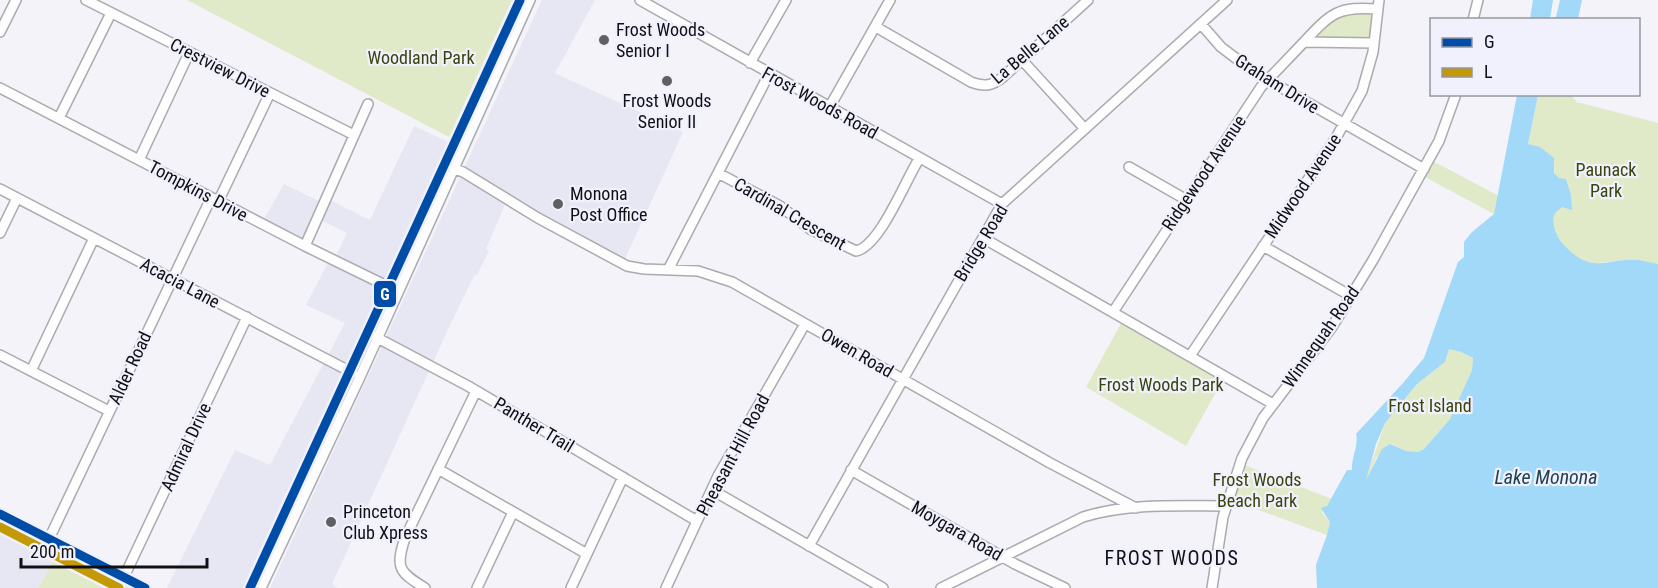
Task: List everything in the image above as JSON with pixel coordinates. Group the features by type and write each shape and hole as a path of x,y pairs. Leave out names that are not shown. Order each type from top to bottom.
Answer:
{"street":[{"path":"0,32 16,0"},
{"name":"Crestview Drive","path":"86,0 354,135"},
{"path":"261,588 398,291 520,0"},
{"path":"250,588 388,286 451,168 530,0"},
{"name":"Frost Woods Road","path":"640,0 1002,204"},
{"path":"750,63 786,0"},
{"path":"829,108 890,0"},
{"name":"La Belle Lane","path":"876,27 971,82 983,86 995,84 1088,0"},
{"name":"Bridge Road","path":"809,546 1002,204 1227,0"},
{"path":"1474,18 1478,0"},
{"name":"Ridgewood Avenue","path":"1113,312 1185,199 1266,80 1322,23 1336,12 1378,4"},
{"name":"Midwood Avenue","path":"1190,356 1344,124 1362,92 1374,43 1378,4"},
{"path":"59,118 111,13"},
{"name":"Graham Drive","path":"1201,24 1221,47 1266,80 1424,170"},
{"path":"1304,42 1374,43"},
{"path":"139,160 189,53"},
{"path":"1022,60 1085,129"},
{"path":"668,270 769,74"},
{"name":"Tompkins Drive","path":"0,88 214,200 398,291"},
{"name":"Alder Road","path":"49,539 172,279 270,93"},
{"name":"Winnequah Road","path":"1212,588 1226,506 1242,458 1259,424 1332,327 1351,296 1424,170 1439,141 1455,96"},
{"path":"305,246 368,104"},
{"name":"Cardinal Crescent","path":"718,173 780,206 814,231 856,251 863,250 873,240 919,159"},
{"path":"1129,167 1185,199"},
{"name":"Owen Road","path":"451,168 627,266 698,271 720,277 1136,508 1226,506"},
{"name":"Acacia Lane","path":"0,189 360,377"},
{"path":"0,233 17,198"},
{"path":"31,371 94,238"},
{"path":"983,238 1273,404"},
{"path":"1263,246 1351,296"},
{"name":"Admiral Drive","path":"123,577 247,317"},
{"name":"Pheasant Hill Road","path":"666,588 712,490 805,324"},
{"name":"Panther Trail","path":"368,333 427,363 698,521"},
{"path":"0,355 109,411"},
{"path":"425,588 411,579 401,568 399,557 405,538 476,391"},
{"path":"438,469 587,554"},
{"name":"Moygara Road","path":"851,470 1004,557 1065,588"},
{"path":"571,588 623,477"},
{"path":"712,490 883,588"},
{"path":"1101,512 1117,499"},
{"path":"941,588 1083,517 1101,512 1136,508"},
{"path":"477,588 513,512"},
{"path":"0,513 145,588"}],"shaded area":[{"path":"542,0 595,0 555,73 683,132 625,259 509,195 486,249 489,251 449,327 332,584 337,588 270,588"},
{"path":"414,126 455,145 250,588 167,588 235,450 270,465 345,323 306,305 330,259 334,260 347,233 317,218 305,246 261,224 284,184 323,203 326,198 370,220"},
{"path":"0,520 59,551 38,588 0,588"}],"green space":[{"name":"Woodland Park","path":"187,0 512,0 449,137"},
{"path":"1378,9 1374,43 1304,42 1336,12"},
{"name":"Paunack Park","path":"1538,96 1572,96 1577,102 1658,123 1658,264 1639,260 1586,262 1568,250 1554,229 1554,158 1528,144"},
{"path":"1429,159 1499,196 1494,214 1423,176"},
{"name":"Frost Woods Park","path":"1124,318 1225,376 1186,446 1086,387"},
{"name":"Frost Island","path":"1449,349 1473,358 1472,370 1450,419 1424,449 1418,452 1406,451 1391,444 1376,458 1365,481 1385,423 1417,384 1445,362"},
{"name":"Frost Woods Beach Park","path":"1242,464 1332,499 1322,512 1330,522 1327,535 1228,499"},
{"path":"59,551 129,587 131,588 38,588"}],"water":[{"path":"1533,0 1553,0 1550,18 1530,18"},
{"path":"1560,0 1582,0 1578,18 1553,18 1556,17"},
{"name":"Lake Monona","path":"1517,96 1538,96 1528,144 1540,147 1554,158 1554,173 1559,178 1566,179 1571,195 1572,210 1562,207 1555,213 1553,223 1565,246 1575,255 1592,263 1639,260 1658,264 1658,588 1317,588 1316,565 1330,522 1321,508 1327,506 1347,470 1352,470 1356,434 1424,358 1458,262 1464,257 1464,242 1472,232 1494,214","holes":["1449,349 1473,358 1472,370 1450,419 1424,449 1418,452 1406,451 1390,444 1382,449 1366,480 1376,444 1385,423 1417,384 1445,362"]}],"transit line":[{"name":"G","path":"250,588 520,0"},
{"name":"G","path":"0,514 145,588"},
{"name":"L","path":"0,527 119,588"}],"place":[{"name":"Frost Woods Senior I","path":"604,40"},
{"name":"Frost Woods Senior II","path":"667,81"},
{"name":"Monona Post Office","path":"558,204"},
{"name":"Princeton Club Xpress","path":"331,522"}],"district":[{"name":"FROST WOODS","path":"1172,558"}]}
